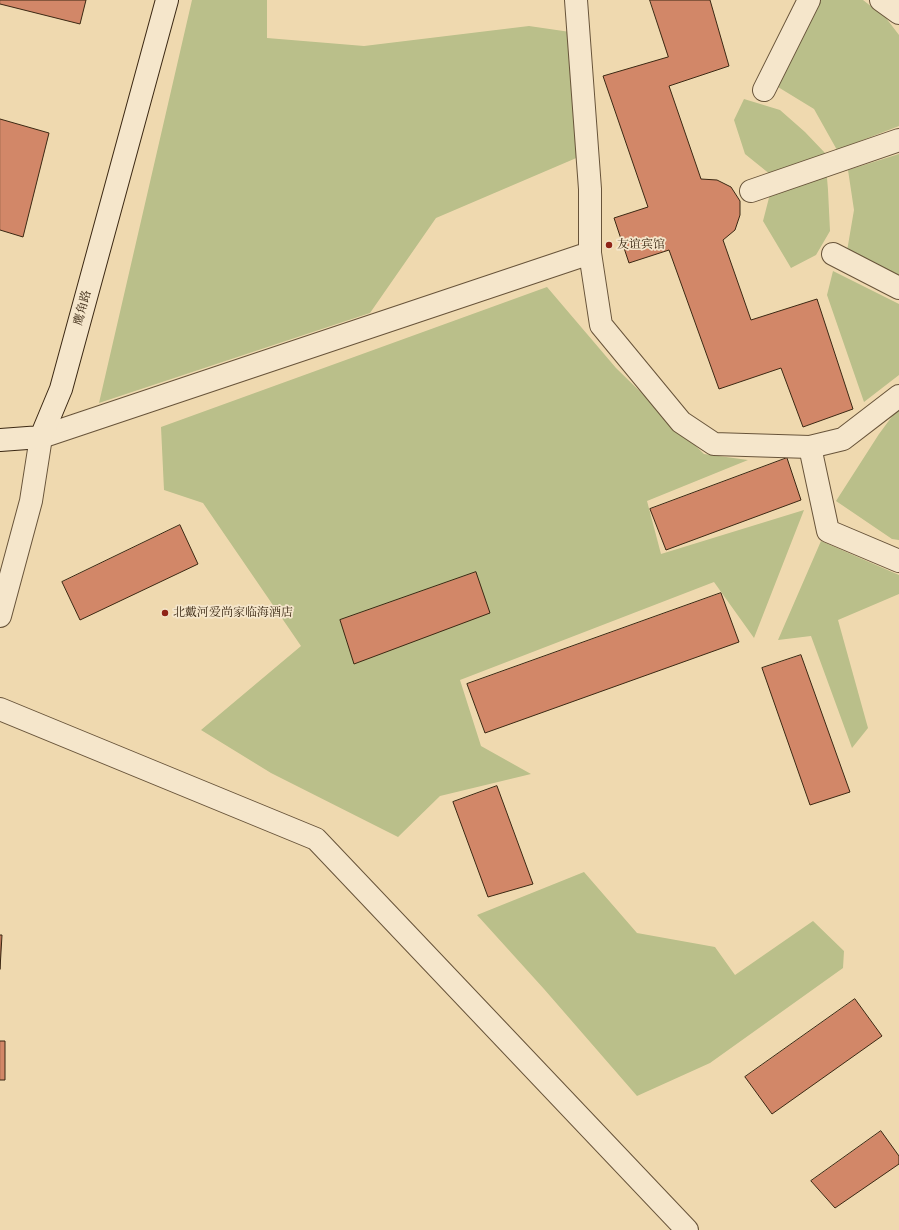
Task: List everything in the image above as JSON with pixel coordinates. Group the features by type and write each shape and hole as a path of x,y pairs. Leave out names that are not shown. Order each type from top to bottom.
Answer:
{"street":[{"name":"鹰角路","path":"0,616 31,501 41,437 61,389 166,0"},
{"path":"576,0 590,188 590,253 601,325 681,422 714,444 810,447 843,439 899,396"},
{"path":"764,90 808,0"},
{"path":"881,0 899,13"},
{"path":"751,191 899,140"},
{"path":"0,440 41,437 590,253"},
{"path":"832,254 899,288"},
{"path":"810,447 828,531 899,561"},
{"path":"0,709 316,839 687,1230"}],"green space":[{"path":"192,0 267,0 267,38 364,46 529,26 577,33 581,156 436,218 370,313 99,403"},
{"path":"821,0 863,0 886,18 899,35 899,126 837,150 814,109 778,87"},
{"path":"744,99 780,110 805,132 825,153 830,231 816,255 791,268 763,221 771,190 771,175 745,154 734,120"},
{"path":"899,154 899,275 847,251 854,210 848,170"},
{"path":"833,271 899,304 899,375 864,402 827,295"},
{"path":"547,287 616,368 704,454 748,460 647,501 661,554 804,510 754,638 714,582 460,680 481,746 531,774 440,796 398,837 271,773 201,730 301,646 203,503 164,490 161,427"},
{"path":"899,407 899,540 892,539 836,501 879,434"},
{"path":"821,541 899,575 899,594 838,620 868,728 852,748 811,636 778,640"},
{"path":"584,872 637,933 715,947 735,975 813,921 844,951 843,968 710,1063 637,1096 477,915"}],"building":[{"path":"0,0 86,0 80,24 0,4"},
{"path":"650,0 710,0 729,66 669,86 701,179 717,180 731,187 740,201 740,215 735,230 723,240 751,320 817,299 853,409 803,427 781,368 719,389 669,250 629,263 614,218 648,207 603,76 668,57"},
{"path":"0,119 49,133 23,237 0,230"},
{"path":"787,458 801,500 666,550 650,509"},
{"path":"180,525 198,564 80,620 62,582"},
{"path":"476,572 490,613 354,664 340,620"},
{"path":"721,593 739,642 485,733 467,684"},
{"path":"801,655 850,792 810,805 762,668"},
{"path":"497,786 533,884 488,897 453,802"},
{"path":"0,935 2,935 0,969"},
{"path":"855,999 882,1036 772,1114 745,1077"},
{"path":"0,1041 5,1041 5,1080 0,1080"},
{"path":"881,1131 899,1156 899,1164 835,1208 811,1181"}],"place":[{"name":"友谊宾馆","path":"609,245"},
{"name":"北戴河爱尚家临海酒店","path":"165,613"}]}
